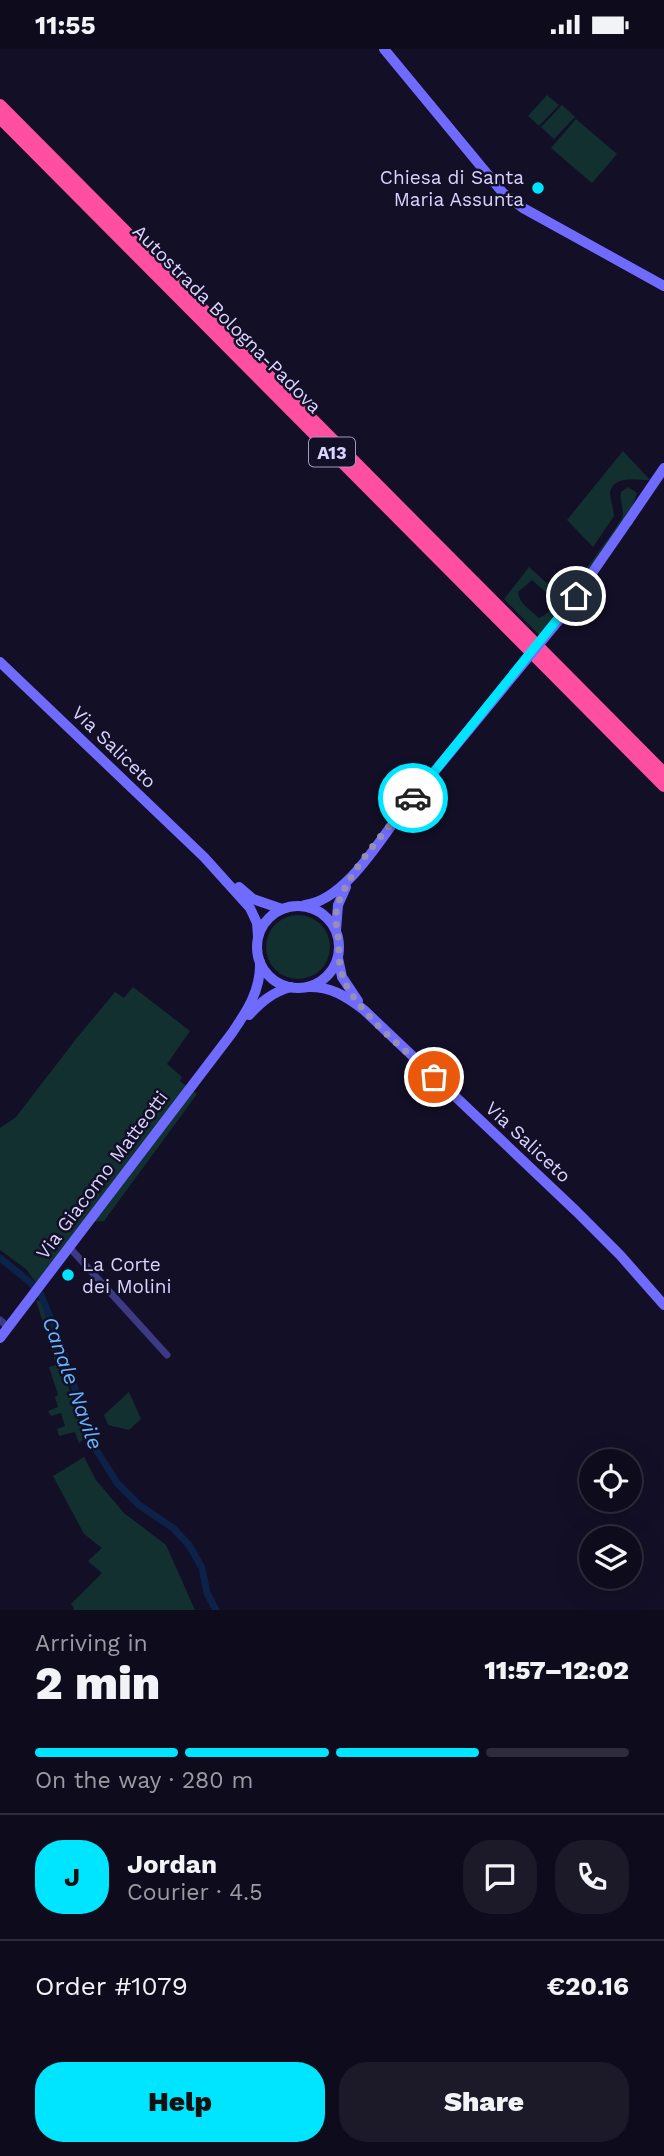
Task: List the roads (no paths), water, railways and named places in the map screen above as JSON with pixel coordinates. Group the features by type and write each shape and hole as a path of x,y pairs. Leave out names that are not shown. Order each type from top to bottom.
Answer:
{"highway":[{"name":"Autostrada Bologna-Padova","path":"0,105 664,773"},
{"name":"Autostrada Bologna-Padova","path":"0,118 664,786"}],"main road":[{"path":"384,49 503,193 523,208 664,286"},
{"path":"258,936 271,916 282,909 317,904 332,895 353,874 563,614 664,468"},
{"name":"Via Saliceto","path":"0,663 204,857 253,899 282,909"},
{"name":"Via Saliceto","path":"204,857 250,908 257,923 260,962"},
{"path":"337,934 335,917 338,905 353,874"},
{"path":"301,906 323,914 337,934"},
{"name":"Via Saliceto","path":"337,934 337,958 342,977 364,1010"},
{"path":"307,987 326,977 337,958"},
{"path":"260,962 269,976 291,987"},
{"name":"Via Giacomo Matteotti","path":"0,1338 4,1324 40,1286 232,1033 260,982 260,962"},
{"name":"Via Saliceto","path":"291,987 336,991 364,1010 585,1220 664,1305"},
{"name":"Via Giacomo Matteotti","path":"232,1033 266,998 276,991 291,987"}],"street":[{"path":"69,1247 167,1356"}],"waterway":[{"name":"Canale Navile","path":"0,1258 31,1283 41,1295 60,1341 92,1443 117,1483 139,1505 173,1528 189,1545 202,1568 207,1593 216,1610"}],"place":[{"name":"Chiesa di Santa Maria Assunta","path":"538,188"},
{"name":"La Corte dei Molini","path":"68,1275"}]}
